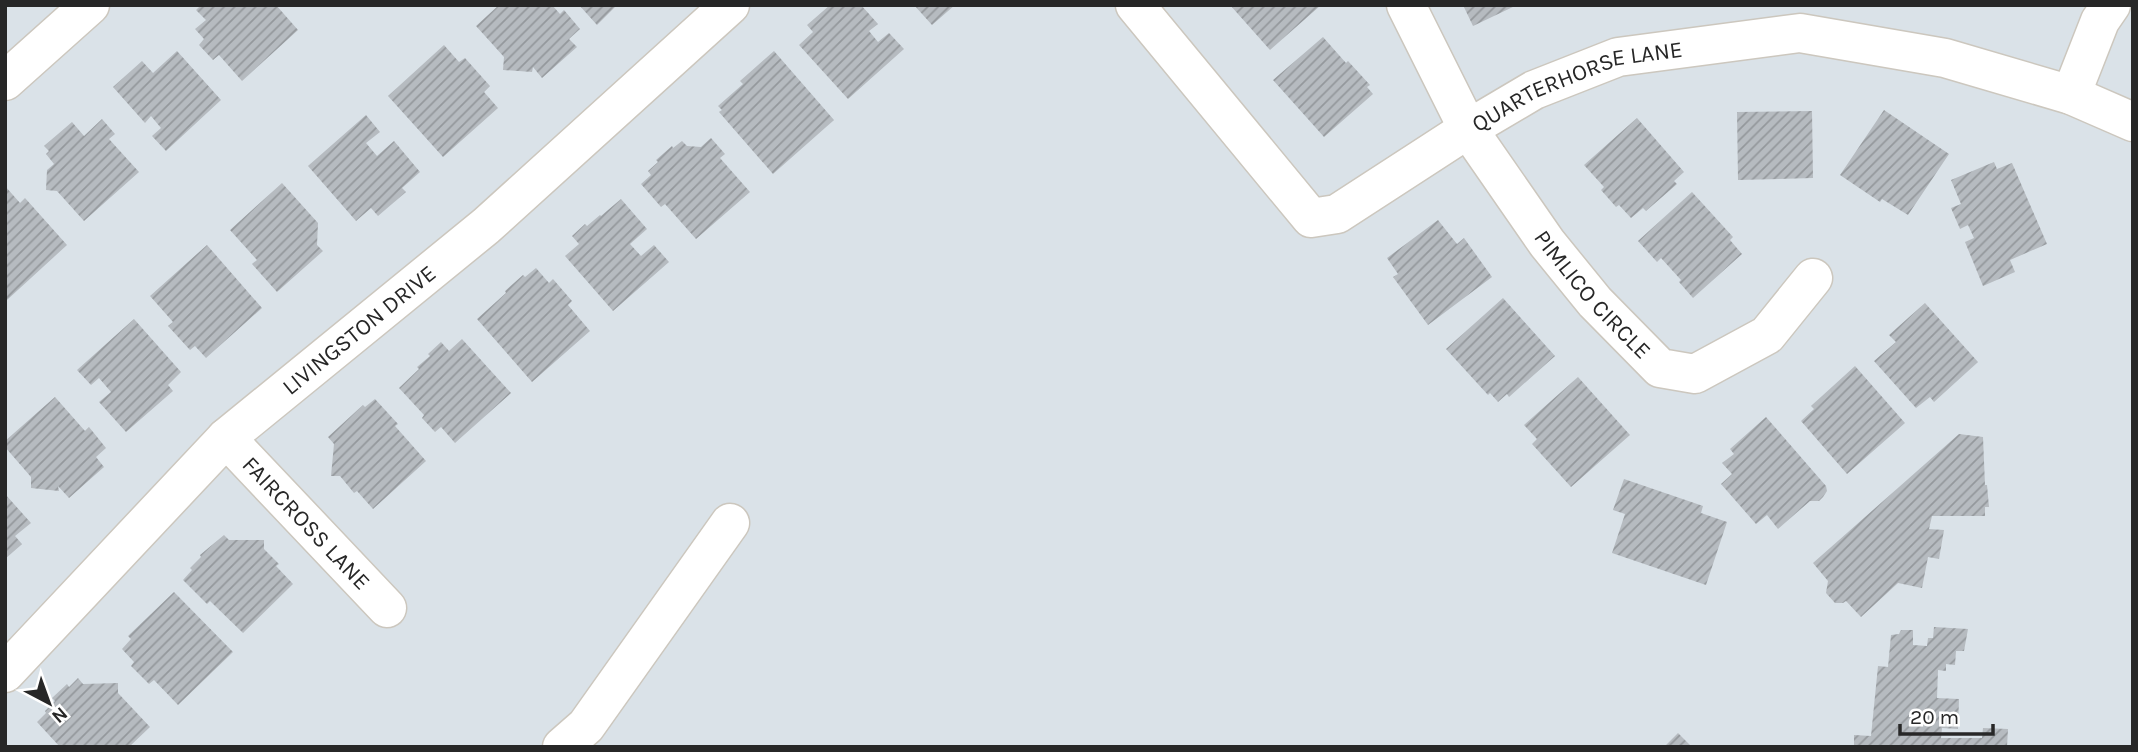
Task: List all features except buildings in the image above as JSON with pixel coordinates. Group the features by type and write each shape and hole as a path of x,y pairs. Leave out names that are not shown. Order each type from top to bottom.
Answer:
{"street":[{"path":"5,81 90,5"},
{"name":"LIVINGSTON DRIVE","path":"5,673 226,438 486,226 730,5"},
{"name":"QUARTERHORSE LANE","path":"1135,5 1311,218 1337,214 1468,129 1534,90 1618,57 1800,33 1945,58 2071,95 2133,122"},
{"name":"PIMLICO CIRCLE","path":"1406,5 1468,129 1547,243 1595,302 1660,369 1695,374 1767,335 1813,278"},
{"path":"2071,95 2100,21 2111,5"},
{"name":"FAIRCROSS LANE","path":"226,438 387,608"},
{"path":"562,747 586,726 730,523"}]}
